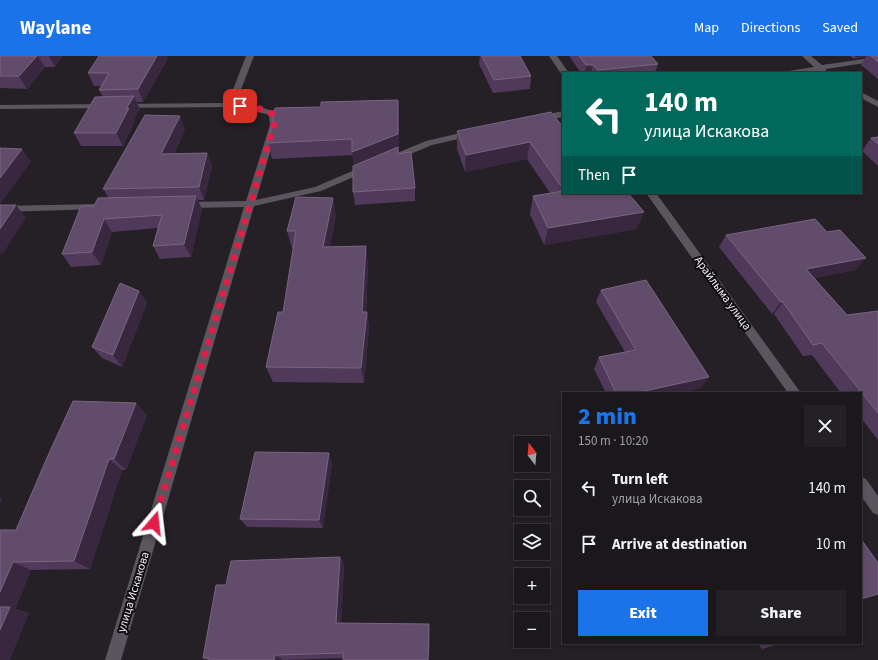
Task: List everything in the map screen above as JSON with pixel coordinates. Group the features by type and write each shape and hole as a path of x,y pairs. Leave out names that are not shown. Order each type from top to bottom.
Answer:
{"street":[{"path":"0,107 228,105 238,87 250,56"},
{"path":"553,56 564,72"},
{"path":"806,56 825,72"},
{"path":"794,72 878,59"},
{"path":"862,95 878,105"},
{"name":"улица Искакова","path":"113,660 274,125 273,114 252,106 228,105"},
{"path":"526,122 562,114"},
{"path":"172,206 251,204 318,189 429,143 481,131"},
{"name":"Арайлыма улица","path":"652,194 794,392"},
{"path":"0,209 110,207"},
{"path":"862,485 878,508"}],"building":[{"path":"0,56 37,56 19,76 0,76"},
{"path":"99,56 157,56 138,89 99,90 109,73 88,73"},
{"path":"482,56 520,56 531,76 494,80"},
{"path":"579,56 651,56 658,64 598,70 593,65 586,65"},
{"path":"871,56 878,56 878,62"},
{"path":"134,96 126,109 129,108 116,133 74,133 95,97"},
{"path":"398,100 398,134 352,152 352,139 268,143 275,108 321,107 321,102"},
{"path":"551,112 562,126 562,188 530,142 466,155 457,131"},
{"path":"145,115 180,116 161,154 207,153 199,187 103,189"},
{"path":"878,137 878,144 871,138"},
{"path":"398,147 398,154 411,152 415,188 353,192 353,166"},
{"path":"0,148 22,149 0,178"},
{"path":"562,191 562,194 629,194 644,212 548,228 533,196"},
{"path":"196,196 184,244 153,246 162,215 104,219 92,252 62,254 81,206 94,206 98,198"},
{"path":"296,197 333,198 323,247 366,246 362,312 367,312 361,368 266,367 278,312 283,312 296,231 287,231"},
{"path":"0,205 16,205 0,229"},
{"path":"815,219 827,232 840,230 866,258 806,269 847,315 878,311 878,413 822,343 813,345 783,302 781,302 726,235"},
{"path":"646,280 709,377 640,392 616,392 599,357 636,350 601,290"},
{"path":"120,283 139,291 113,355 92,347"},
{"path":"73,401 136,403 114,459 109,459 74,561 13,562 0,592 0,530 16,530"},
{"path":"255,452 329,453 319,520 240,519"},
{"path":"862,540 878,563 878,594 862,599"},
{"path":"340,557 336,623 429,624 428,660 343,660 343,653 275,655 274,660 209,660 209,658 203,658 216,585 226,585 231,561"},
{"path":"0,607 10,607 0,630"}],"route":[{"path":"154,523 274,125 273,114 252,106 240,106"}]}
